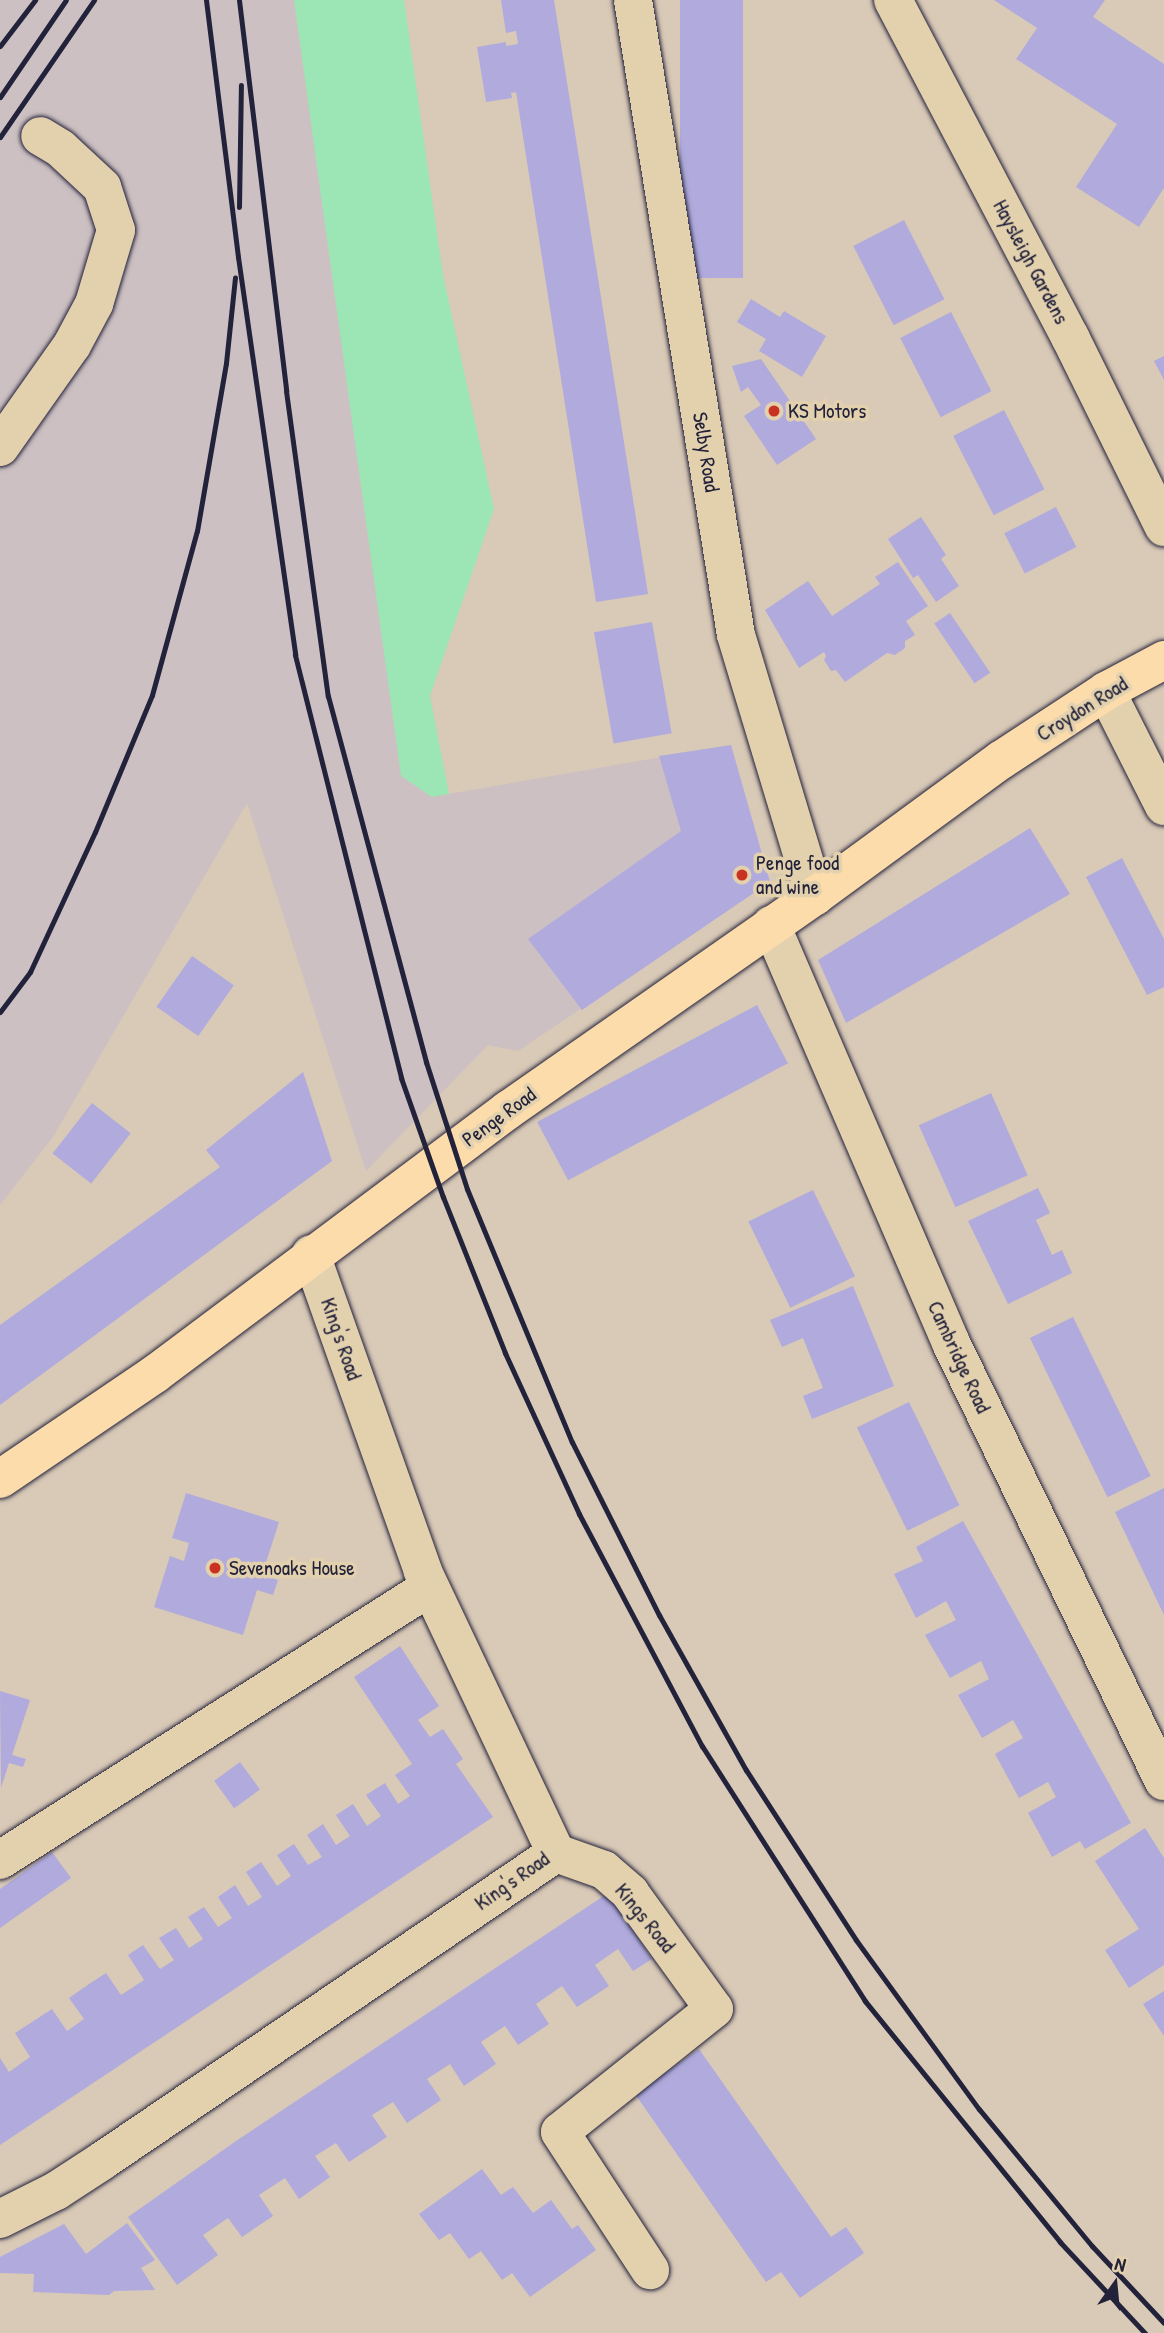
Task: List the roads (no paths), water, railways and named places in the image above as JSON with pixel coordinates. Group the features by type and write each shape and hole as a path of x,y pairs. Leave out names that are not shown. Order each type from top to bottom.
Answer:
{"main road":[{"name":"Croydon Road","path":"1001,760 1106,691 1164,660"},
{"name":"Penge Road","path":"0,1479 155,1374 311,1254 583,1057 816,896 1001,760"}],"street":[{"name":"Selby Road","path":"634,0 736,635 816,896"},
{"name":"Haysleigh Gardens","path":"893,0 1070,337 1164,527"},
{"path":"0,447 72,345 94,304 117,230 102,187 60,148 40,136"},
{"path":"1106,691 1164,806"},
{"name":"Cambridge Road","path":"771,925 951,1343 1164,1781"},
{"name":"King's Road","path":"0,2219 102,2161 556,1853 430,1587 311,1254"},
{"path":"0,1860 430,1587"},
{"name":"Kings Road","path":"556,1853 604,1870 630,1893 715,2009 560,2132 650,2270"}],"railway":[{"path":"0,46 35,0"},
{"path":"0,97 66,0"},
{"path":"0,137 94,0"},
{"path":"206,0 238,257 295,655 401,1078 443,1197 505,1353 579,1514 702,1746 865,2001 1060,2242 1145,2333"},
{"path":"239,0 286,391 328,696 426,1062 467,1189 572,1442 659,1615 746,1770 856,1940 979,2109 1092,2246 1164,2323"},
{"path":"239,207 241,85"},
{"path":"0,1012 30,972 95,832 152,695 197,531 226,363 235,277"}],"place":[{"name":"KS Motors","path":"774,411"},
{"name":"Penge food and wine","path":"742,875"},
{"name":"Sevenoaks House","path":"215,1568"}]}
